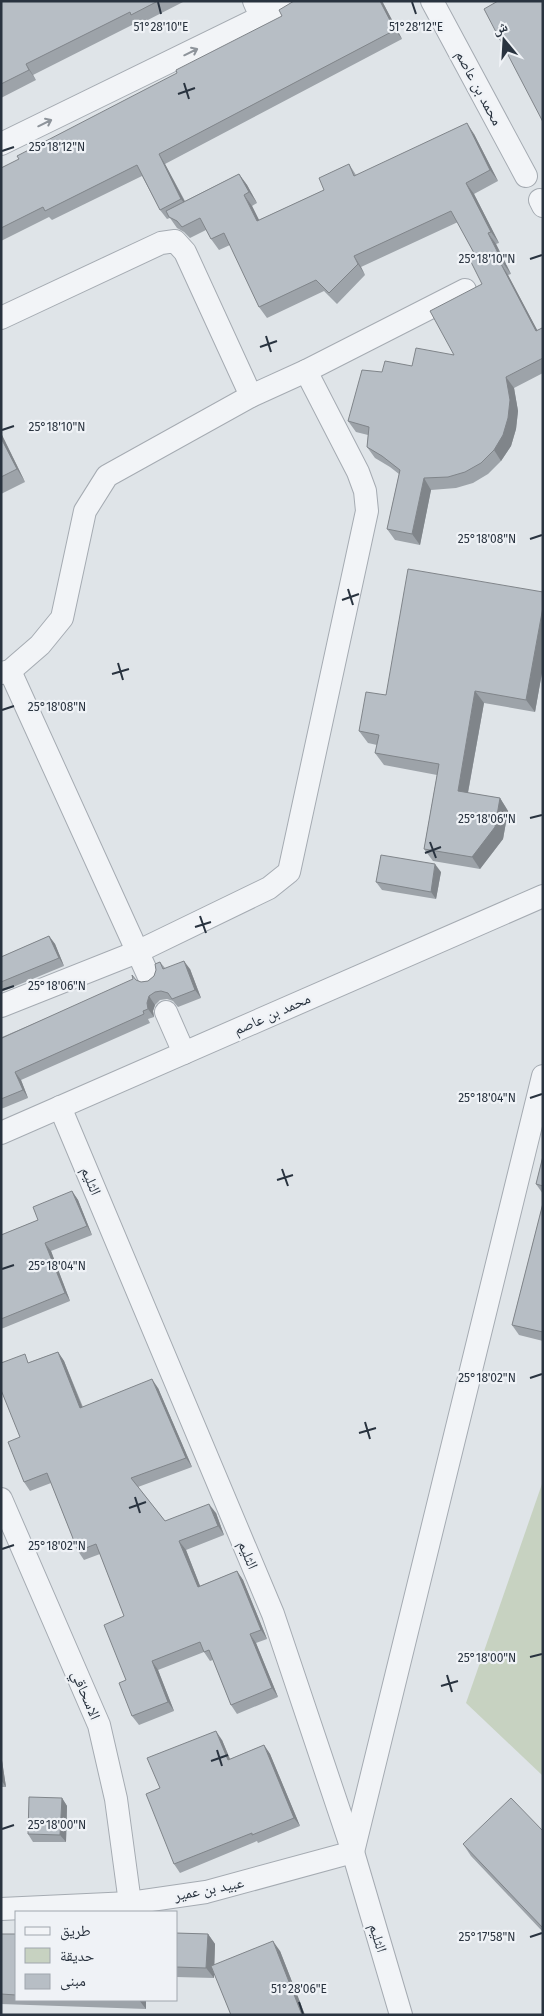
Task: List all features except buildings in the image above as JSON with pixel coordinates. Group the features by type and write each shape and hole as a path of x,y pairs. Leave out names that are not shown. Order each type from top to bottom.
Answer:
{"street":[{"path":"1,144 258,9 294,1"},
{"name":"محمد بن عاصم","path":"432,1 526,176"},
{"path":"1,318 161,243 175,241 185,252 251,396"},
{"path":"149,977 6,672 40,645 62,618 85,511 108,476 251,396 306,371 465,290"},
{"path":"1,1006 137,952 269,888 289,872 294,856 367,511 365,491 358,472 306,371"},
{"name":"محمد بن عاصم","path":"1,1133 543,896"},
{"path":"166,1012 184,1053"},
{"path":"353,1852 543,1076"},
{"name":"الثليم","path":"60,1107 273,1614 353,1852 401,2015"},
{"name":"الاسحاقي","path":"1,1500 99,1725 116,1799 130,1903"},
{"name":"عبيد بن عمير","path":"1,1909 130,1903 206,1892 353,1852"}],"green space":[{"path":"543,1481 543,1776 466,1703"}]}
